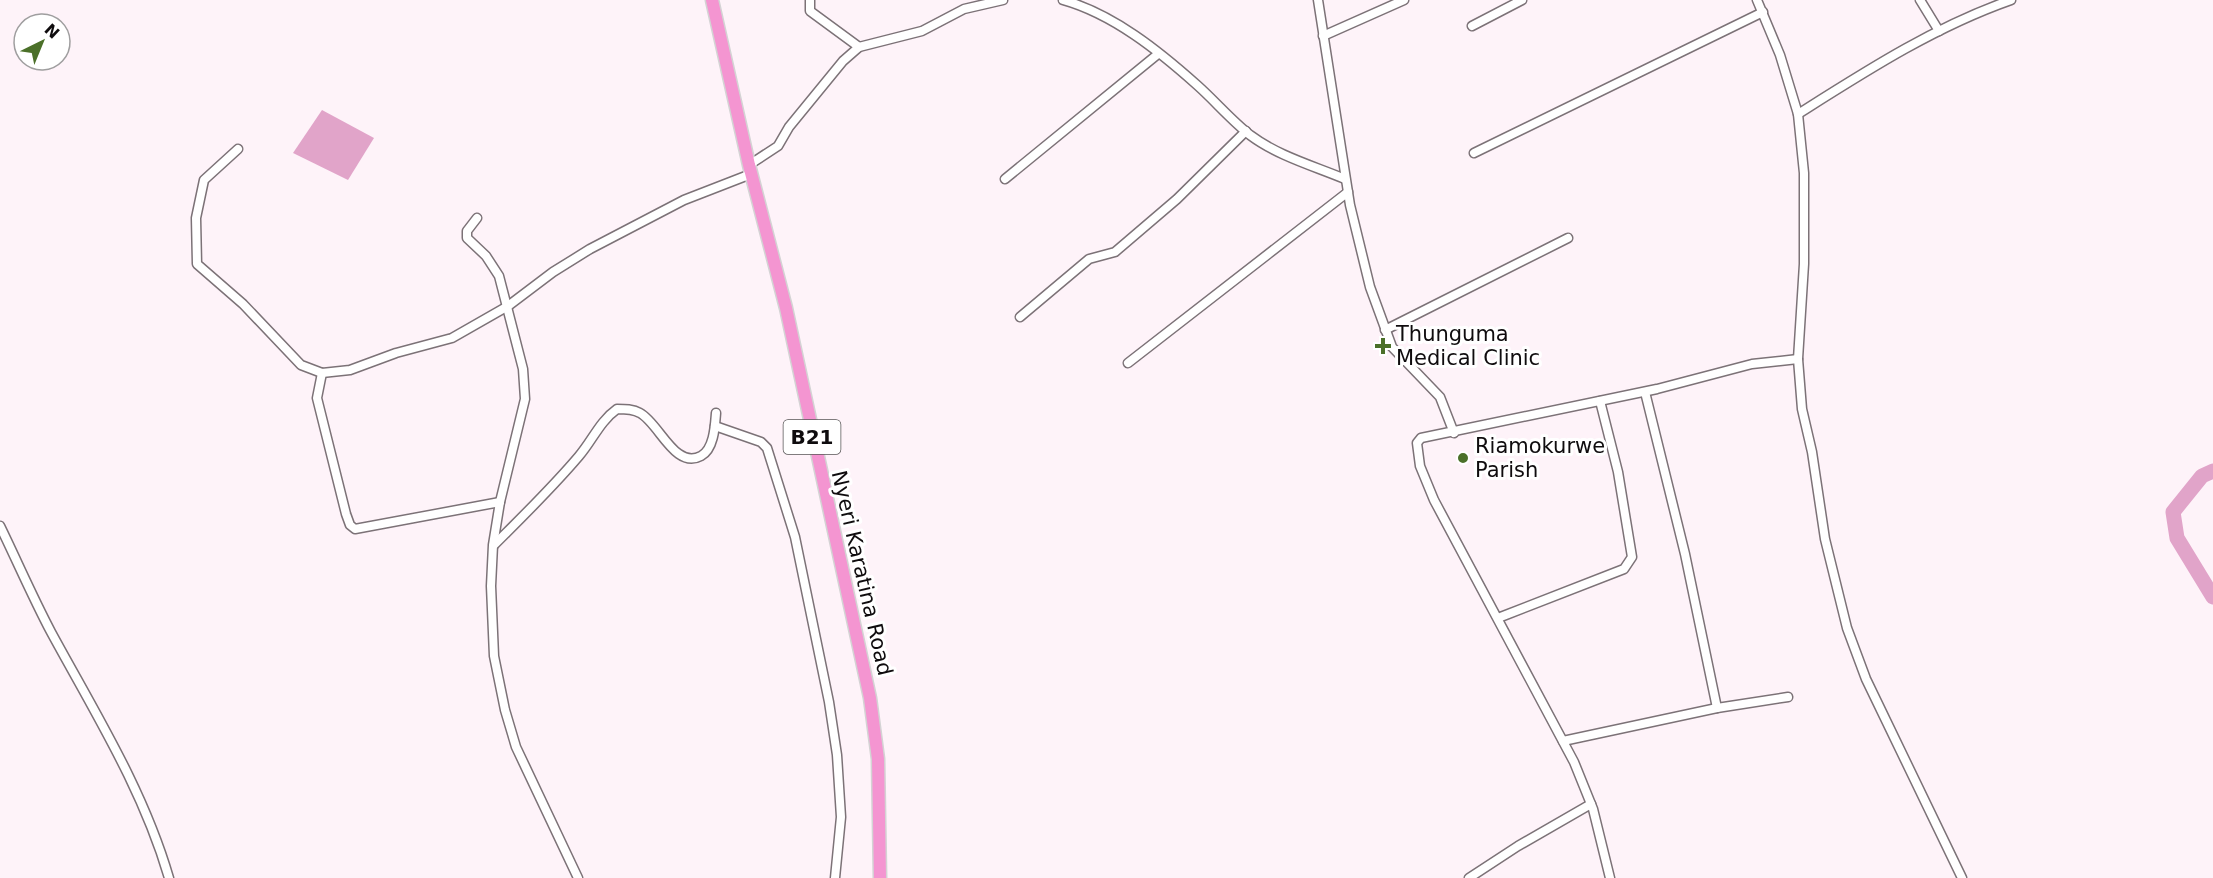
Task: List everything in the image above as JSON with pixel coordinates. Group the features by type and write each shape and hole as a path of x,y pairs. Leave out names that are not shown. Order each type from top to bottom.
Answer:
{"highway":[{"name":"Nyeri Karatina Road","path":"712,0 750,170 786,308 826,503 850,598 870,698 878,759 879,878"}],"street":[{"path":"810,0 810,11 859,47"},
{"path":"238,149 204,180 196,218 197,264 243,304 301,365 322,373 350,370 396,353 452,338 508,306 553,272 610,238 684,200 750,170 778,146 789,127 843,61 859,47 922,31 964,9 1003,0"},
{"path":"1063,0 1101,13 1158,54 1198,86 1246,131 1269,147 1345,179"},
{"path":"1318,0 1345,179 1370,286 1392,347 1440,397 1454,433"},
{"path":"1323,36 1404,0"},
{"path":"1472,26 1522,0"},
{"path":"1758,0 1780,55 1798,114 1804,173 1804,264 1798,359 1802,409 1812,452 1825,539 1847,628 1866,679 1962,878"},
{"path":"1920,0 1939,31"},
{"path":"1798,114 1848,82 1939,31 2011,0"},
{"path":"1474,153 1763,12"},
{"path":"1005,179 1158,54"},
{"path":"1020,317 1079,267 1097,256 1115,252 1177,199 1246,131"},
{"path":"1128,363 1348,192"},
{"path":"477,218 467,231 467,238 486,256 499,276 523,369 525,399 500,502 493,545 491,586 494,656 505,710 516,747 578,878"},
{"path":"1385,330 1568,238"},
{"path":"1610,878 1591,804 1563,741 1434,501 1420,466 1417,443 1421,438 1645,392 1752,364 1798,359"},
{"path":"322,373 317,398 346,514 350,525 355,530 500,502"},
{"path":"1645,392 1687,565 1717,708"},
{"path":"1498,618 1624,569 1632,557 1618,472 1600,401"},
{"path":"493,545 557,482 588,446 607,416 617,409 641,413 678,454 688,459 699,458 705,454 715,426 716,413"},
{"path":"715,426 761,442 767,448 795,537 829,702 837,755 841,817 835,878"},
{"path":"0,526 51,631 130,775 156,835 169,878"},
{"path":"1563,741 1717,708 1788,697"},
{"path":"1469,878 1518,846 1591,804"}],"shaded area":[{"path":"322,110 374,138 348,180 293,153"}],"waterway":[{"path":"2213,471 2202,476 2173,512 2177,538 2213,597"}],"place":[{"name":"Thunguma Medical Clinic","path":"1383,346"},
{"name":"Riamokurwe Parish","path":"1463,458"}]}
